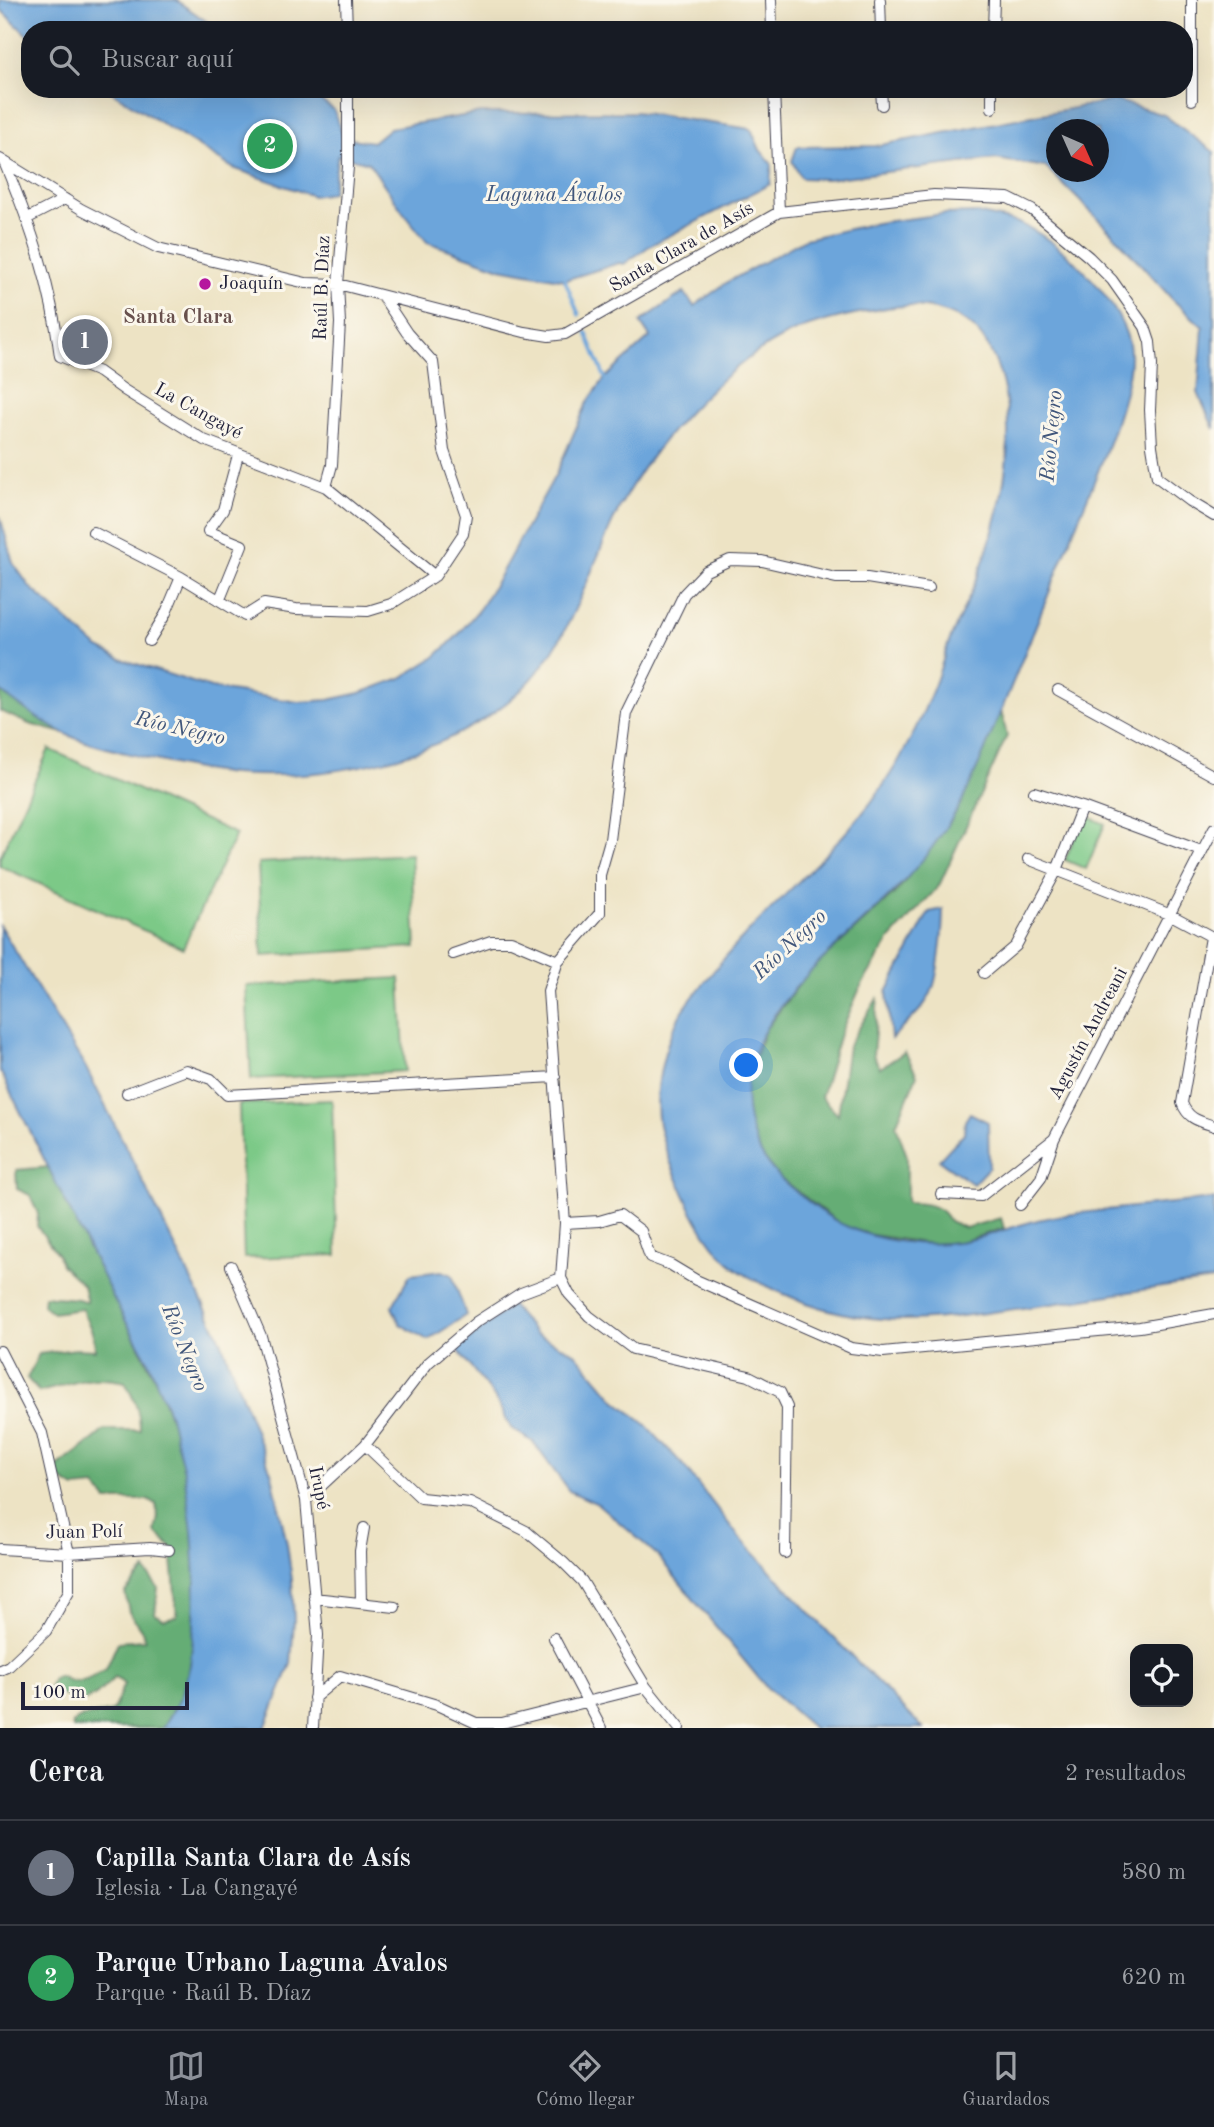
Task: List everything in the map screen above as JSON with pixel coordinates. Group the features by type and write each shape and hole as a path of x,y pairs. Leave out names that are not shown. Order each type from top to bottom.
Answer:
{"street":[{"path":"346,0 347,21"},
{"path":"771,0 772,21"},
{"path":"880,0 881,21"},
{"path":"994,21 995,0"},
{"path":"1190,21 1192,0"},
{"name":"Raúl B. Díaz","path":"326,487 333,452 340,323 338,284 348,167 348,98"},
{"path":"774,98 779,212"},
{"path":"882,98 882,105"},
{"path":"992,98 992,108"},
{"name":"Santa Clara de Asís","path":"2,161 65,199 158,248 306,283 338,284 535,335 565,334 779,212 934,195 1008,198 1032,210 1089,257 1112,280 1145,327 1153,365 1150,410 1157,477 1189,502 1214,516"},
{"name":"La Cangayé","path":"2,161 28,218 54,308 60,356 99,372 205,440 237,455 326,487 435,576"},
{"path":"28,218 65,199"},
{"path":"93,532 245,615 264,604 296,609 368,611 391,604 435,576 463,534 466,515 444,451 433,362 407,333 383,297"},
{"path":"220,599 242,545 208,531 223,510 237,455"},
{"path":"785,1553 787,1408 780,1392 749,1376 633,1349 589,1316 569,1294 561,1278 565,1223 548,991 558,961 600,912 600,875 610,840 625,713 684,594 706,571 730,560 762,561 836,578 867,578 929,588"},
{"path":"149,641 165,615 181,578"},
{"path":"1058,690 1214,776"},
{"path":"1034,792 1201,851"},
{"path":"984,973 1016,946 1057,870 1082,807"},
{"name":"Agustín Andreani","path":"941,1194 981,1196 1054,1139 1214,828"},
{"path":"1028,859 1171,915 1213,938 1182,1103 1192,1119 1214,1126"},
{"path":"453,954 491,942 511,941 558,961"},
{"path":"127,1093 186,1070 211,1079 227,1095 555,1077"},
{"path":"1020,1205 1041,1178 1054,1139"},
{"path":"565,1223 599,1221 620,1215 641,1231 649,1257 851,1348 883,1352 952,1347 1140,1327 1214,1314"},
{"name":"Irupé","path":"231,1266 261,1336 306,1500 317,1635 313,1728"},
{"path":"306,1500 365,1446 428,1363 476,1322 521,1293 561,1278"},
{"path":"0,1351 42,1433 69,1553 69,1591 46,1631 9,1666 0,1670"},
{"path":"365,1446 421,1498 470,1503 526,1531 563,1562 582,1581 646,1687 679,1728"},
{"path":"361,1603 360,1551 364,1528"},
{"name":"Juan Polí","path":"0,1549 69,1553 149,1548 169,1550"},
{"path":"314,1598 395,1607"},
{"path":"554,1638 601,1728"},
{"path":"314,1698 340,1676 437,1705 476,1723 502,1723 646,1687"}],"green space":[{"path":"0,691 63,733 29,724 0,711"},
{"path":"1001,710 1007,736 939,886 890,939 860,988 840,1034 821,1097 838,1115 848,1046 878,997 873,1055 880,1068 905,1052 917,1075 896,1125 907,1156 907,1203 926,1204 937,1208 949,1221 965,1228 1001,1218 1004,1228 961,1242 931,1244 872,1235 843,1226 781,1179 762,1157 751,1132 746,1106 746,1082 765,1030 807,974 898,890 950,822 963,799"},
{"path":"49,749 236,834 183,948 0,866 0,857"},
{"path":"1084,815 1105,824 1086,869 1065,860"},
{"path":"411,854 416,947 262,956 258,863"},
{"path":"400,978 405,1071 251,1079 246,986"},
{"path":"332,1100 337,1255 244,1258 239,1104"},
{"path":"49,1167 157,1384 175,1434 186,1479 194,1550 193,1646 182,1696 163,1728 73,1728 72,1725 79,1718 113,1711 124,1684 115,1677 96,1695 83,1702 63,1695 47,1694 53,1678 61,1676 67,1680 78,1681 106,1669 118,1642 145,1640 129,1612 125,1592 145,1570 158,1588 155,1614 164,1619 177,1616 171,1547 155,1532 158,1517 156,1504 147,1500 107,1500 95,1486 75,1488 51,1473 104,1430 140,1430 136,1405 125,1382 90,1380 39,1392 27,1378 39,1354 76,1349 95,1350 92,1333 82,1309 53,1313 43,1305 44,1296 87,1302 83,1285 61,1265 58,1255 37,1226 38,1214 30,1195 17,1189 16,1170"}],"water":[{"path":"0,0 176,0 206,21 21,21 21,29 0,9"},
{"name":"Laguna Ávalos","path":"121,98 317,98 334,110 344,138 373,142 390,128 481,113 636,112 751,129 760,150 772,164 770,184 651,245 624,264 619,263 565,280 500,268 427,242 369,163 338,155 332,193 313,196 233,168"},
{"path":"1115,100 1164,115 1214,152 1214,429 1198,393 1203,327 1173,300 1061,182 1109,182 1109,119 1046,119 1046,167 995,159 827,179 801,178 792,161 797,147 876,146"},
{"name":"Río Negro","path":"976,213 1016,222 1051,241 1101,290 1114,308 1129,344 1127,384 1101,464 962,801 939,838 912,873 803,979 766,1028 749,1071 748,1116 761,1153 769,1166 786,1183 821,1212 840,1223 900,1242 957,1242 1052,1217 1214,1199 1214,1280 965,1316 882,1319 836,1312 777,1291 740,1271 718,1251 688,1203 672,1166 659,1125 658,1084 668,1042 686,1005 729,953 839,840 868,806 900,758 926,707 951,637 984,559 994,528 1006,464 1006,400 999,370 986,343 977,332 967,323 942,311 900,306 816,324 793,332 767,346 714,387 665,439 644,467 613,521 563,633 551,654 520,691 491,714 458,734 385,761 346,769 269,775 232,774 191,768 80,740 52,727 16,703 0,691 0,516 13,563 30,587 97,647 121,659 211,688 298,702 328,700 360,693 401,678 435,657 480,608 556,474 587,403 605,378 650,337 640,322 684,292 694,306 726,283 805,239 876,223 944,214"},
{"path":"943,909 934,986 928,1000 891,1039 887,992 929,912"},
{"name":"Río Negro","path":"0,926 86,1068 123,1141 219,1336 272,1475 287,1544 294,1620 291,1664 265,1728 163,1728 181,1697 190,1665 194,1627 192,1531 184,1471 169,1413 148,1361 118,1307 0,1071"},
{"path":"970,1113 988,1122 989,1167 973,1184 939,1160 964,1133 965,1121"},
{"path":"442,1271 452,1275 466,1315 428,1340 400,1324 392,1307 410,1275"},
{"path":"511,1305 536,1334 575,1353 615,1400 645,1424 683,1465 740,1538 923,1728 813,1728 766,1687 656,1554 598,1504 569,1491 533,1442 511,1428 495,1398 457,1349"}],"waterway":[{"path":"565,280 579,315"},
{"path":"586,332 605,378"}],"place":[{"name":"Parque Urbano Laguna Ávalos","path":"270,146"},
{"name":"Joaquín","path":"205,284"},
{"name":"Capilla Santa Clara de Asís","path":"85,342"}],"district":[{"name":"Santa Clara","path":"178,317"}]}
